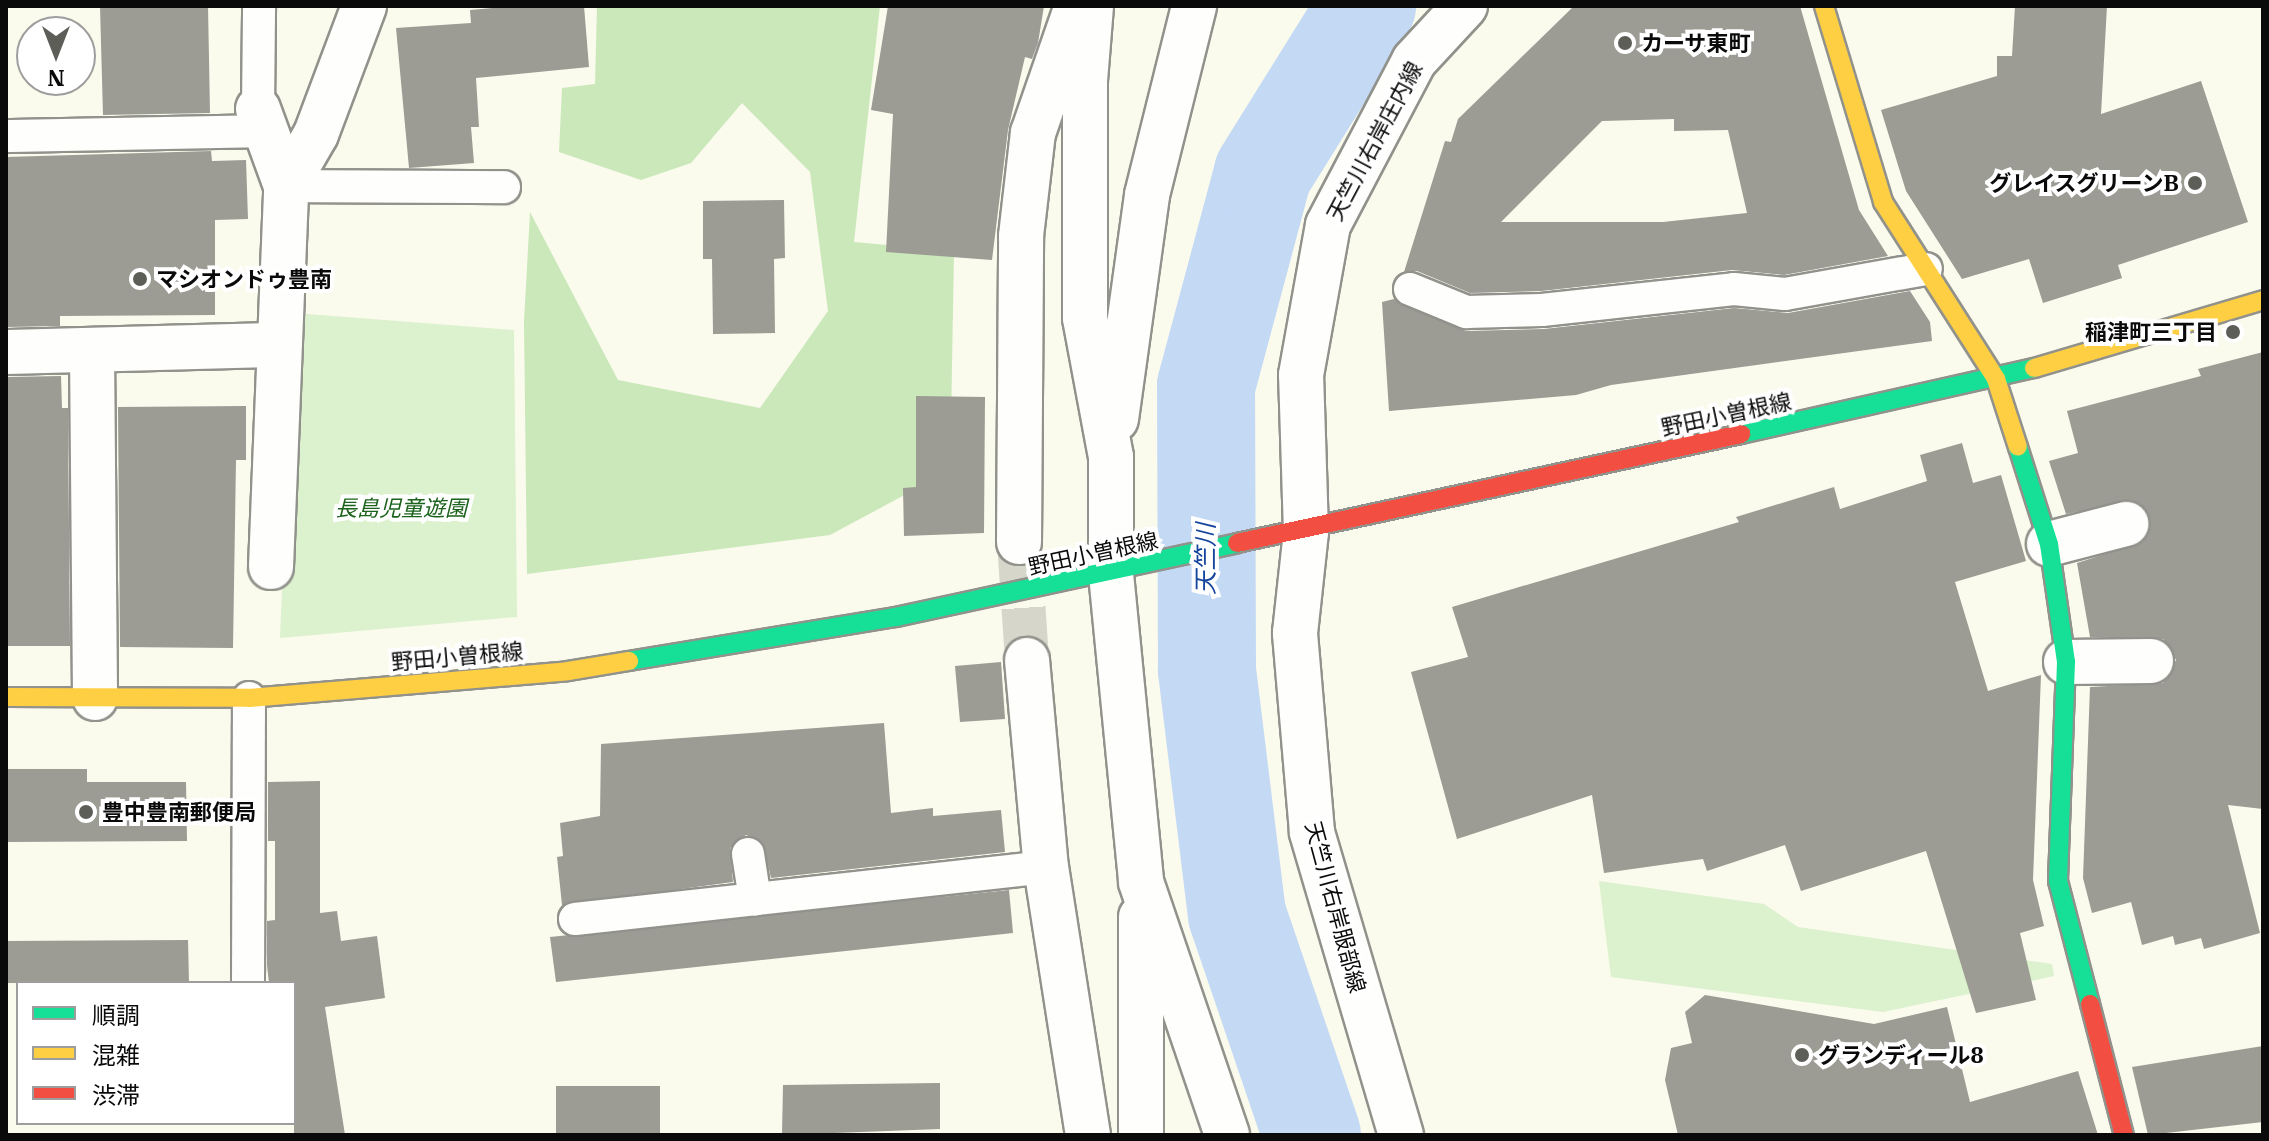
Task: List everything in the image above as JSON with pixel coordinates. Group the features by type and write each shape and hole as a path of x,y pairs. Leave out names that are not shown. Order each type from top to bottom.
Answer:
{"street":[{"path":"286,186 316,134 364,6"},
{"path":"1019,542 1021,236 1033,133 1077,6"},
{"path":"1091,6 1085,80 1085,318 1111,457 1126,571 1141,882 1141,1135"},
{"path":"1111,457 1147,195 1194,6"},
{"name":"天竺川右岸庄内線","path":"1289,535 1301,375 1328,225 1414,61 1465,6"},
{"path":"1824,6 1883,202 1996,379 2049,544 2066,662 2058,881 2124,1135"},
{"path":"262,120 286,186 271,567"},
{"name":"野田小曽根線","path":"6,697 249,698 568,671 896,617 1126,571 1996,379 2263,300"},
{"path":"6,352 278,345"},
{"path":"92,350 95,698"},
{"path":"2049,544 2126,524"},
{"name":"天竺川右岸服部線","path":"1289,535 1312,832 1401,1135"},
{"path":"1027,660 1046,867 1088,1135"},
{"path":"2066,662 2151,661"},
{"path":"1141,882 1227,1135"}],"lane":[{"path":"6,136 262,120 259,6"},
{"path":"286,186 504,187"},
{"path":"1410,289 1466,312 1527,310 1734,289 1785,294 1926,269"},
{"path":"248,981 249,698"},
{"path":"748,854 755,899"},
{"path":"575,919 1046,867"}],"green space":[{"path":"597,6 880,6 854,242 954,251 951,424 938,477 830,535 527,574 524,322 530,212 618,380 760,408 828,311 810,172 742,103 691,163 641,180 559,152 562,88 595,84"},
{"name":"長島児童遊園","path":"294,313 514,330 517,617 280,638"},
{"path":"1599,881 1764,904 1798,927 2052,964 2054,976 1883,1012 1611,977"}],"building":[{"path":"100,6 208,6 210,113 103,115"},
{"path":"515,6 584,6 589,67 476,78 479,127 471,127 474,163 409,168 396,28 471,23 470,10"},
{"path":"888,6 1044,6 1038,43 1032,59 1025,57 1008,130 992,260 886,252 893,114 871,110"},
{"path":"1574,6 1800,6 1859,210 1888,256 1784,275 1732,270 1541,291 1470,293 1417,271 1404,272 1445,141 1451,142 1458,119","holes":["1674,119 1674,131 1728,130 1747,213 1663,222 1501,222 1602,121"]},
{"path":"2015,6 2107,6 2101,114 2201,81 2248,222 2118,265 2122,278 2043,303 2029,259 1962,279 1906,191 1881,110 1997,76 1997,56 2012,56"},
{"path":"211,151 212,161 246,160 248,219 215,220 215,315 60,316 60,326 6,327 6,157"},
{"path":"784,200 785,258 774,259 775,333 713,334 712,259 703,259 703,201"},
{"path":"1910,291 1930,322 1932,341 1611,385 1576,395 1389,411 1382,302 1394,299 1466,331 1544,329 1734,308 1788,313"},
{"path":"2263,352 2263,809 2228,805 2260,933 2204,949 2201,938 2175,945 2173,936 2142,945 2131,902 2092,913 2083,878 2090,687 2163,683 2176,660 2163,639 2090,637 2077,563 2143,542 2150,518 2132,500 2066,514 2049,461 2078,453 2067,411 2201,376 2198,369"},
{"path":"61,376 62,408 68,408 70,646 8,646 6,377"},
{"path":"916,396 985,397 984,533 904,536 903,488 916,487"},
{"path":"246,406 246,460 236,460 233,648 120,647 118,407"},
{"path":"1962,443 1973,483 2001,475 2026,561 1955,582 1988,691 2041,675 2033,880 2044,926 2020,933 2036,1000 1976,1013 1926,851 1801,891 1785,845 1707,871 1703,859 1604,873 1592,795 1457,839 1411,672 1468,657 1452,607 1739,522 1736,517 1834,487 1840,509 1927,481 1920,455"},
{"path":"1001,662 1005,719 960,722 955,666"},
{"path":"884,723 891,813 933,808 933,816 1001,810 1005,852 771,878 763,843 746,835 730,848 733,882 562,905 557,857 563,856 560,823 600,816 601,744"},
{"path":"6,769 87,769 87,782 186,782 187,841 6,842"},
{"path":"320,781 320,913 337,911 341,941 377,936 385,998 325,1007 345,1135 294,1135 296,981 269,981 267,965 267,921 275,920 275,841 268,841 268,782"},
{"path":"1009,890 1013,933 556,982 550,937"},
{"path":"188,940 189,981 6,983 6,941"},
{"path":"1705,995 1874,1024 1947,1007 1970,1102 2078,1071 2098,1135 1678,1135 1665,1080 1671,1048 1692,1043 1685,1012"},
{"path":"2263,1046 2263,1122 2148,1135 2132,1067"},
{"path":"940,1083 940,1129 782,1135 783,1085"},
{"path":"556,1086 660,1086 660,1135 556,1135"}],"waterway":[{"name":"天竺川","path":"1312,1135 1237,915 1207,669 1206,386 1263,173 1367,6"}],"tunnel":[{"path":"1019,542 1027,660"}],"traffic: fast":[{"path":"1741,434 2034,368"},
{"path":"2018,447 2049,544 2066,662 2058,881 2090,1004"},
{"path":"629,661 896,617 1237,543"}],"traffic: slow":[{"path":"1824,6 1883,202 1996,379 2018,447"},
{"path":"2034,368 2263,300"},
{"path":"6,697 249,698 568,671 629,661"}],"traffic: jam":[{"path":"1237,543 1741,434"},
{"path":"2090,1004 2124,1135"}],"place":[{"name":"カーサ東町","path":"1625,43"},
{"name":"グレイスグリーンB","path":"2195,183"},
{"name":"マシオンドゥ豊南","path":"140,279"},
{"name":"稲津町三丁目","path":"2233,332"},
{"name":"豊中豊南郵便局","path":"86,812"},
{"name":"グランディール8","path":"1802,1055"}]}
